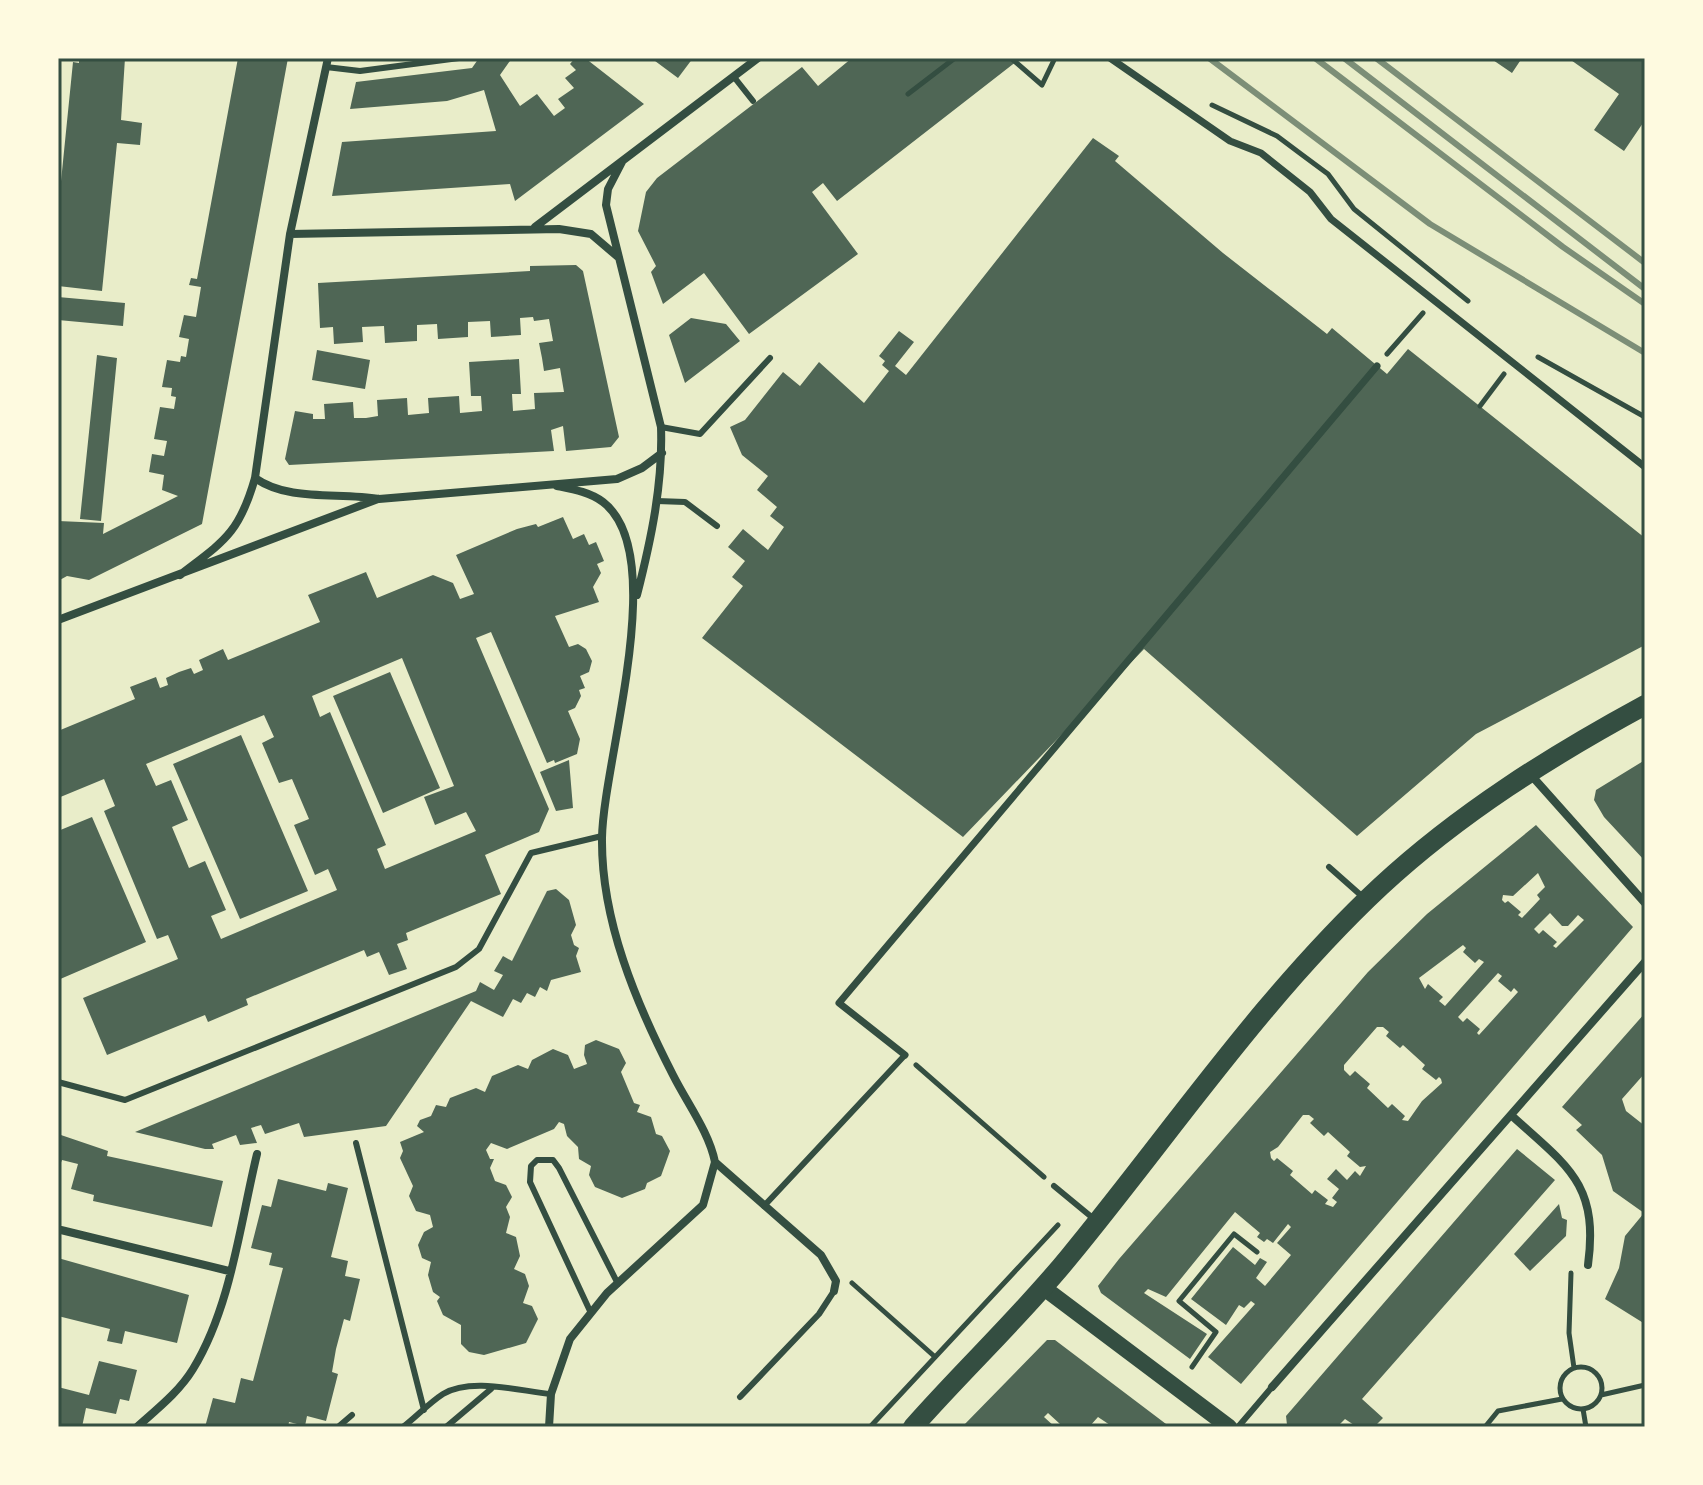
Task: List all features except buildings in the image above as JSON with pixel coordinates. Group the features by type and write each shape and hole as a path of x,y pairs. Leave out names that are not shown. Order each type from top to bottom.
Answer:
{"main road":[{"path":"913,1427 1044,1288 1255,1025 1367,900 1442,834 1529,772 1645,705"},
{"path":"1044,1288 1229,1427"}],"street":[{"path":"534,227 758,58"},
{"path":"1110,58 1230,141 1261,153 1310,192 1331,219 1645,467"},
{"path":"180,575 238,526 255,478 290,234 327,63"},
{"path":"622,162 608,189 606,205 661,427 662,453 657,501 635,604 603,806 607,894 630,978 715,1162 829,1265 836,1281 834,1291"},
{"path":"290,234 534,227 591,234 619,258"},
{"path":"905,1055 839,1003 1377,366"},
{"path":"255,478 275,490 290,493 346,493 379,499 617,479 631,474 662,453"},
{"path":"557,486 602,501 615,515 630,558 635,604"},
{"path":"58,620 379,499"},
{"path":"1529,772 1645,903"},
{"path":"1272,1387 1645,962"},
{"path":"1511,1115 1573,1172 1591,1223 1588,1265"},
{"path":"137,1427 176,1391 192,1370 229,1271 257,1154"},
{"path":"549,1427 551,1394 570,1339 590,1311 703,1205 715,1162"},
{"path":"61,1230 229,1271"}],"lane":[{"path":"327,63 360,71 459,58"},
{"path":"734,77 753,101"},
{"path":"661,427 700,434 770,358"},
{"path":"657,501 685,502 717,526"},
{"path":"58,1082 125,1100 456,967 479,949 531,853 602,836"},
{"path":"1329,867 1367,900"},
{"path":"764,1206 905,1055"},
{"path":"356,1143 424,1410"},
{"path":"590,1311 530,1182 531,1166 537,1160 553,1160 559,1168 618,1284"},
{"path":"1054,1186 1097,1221"},
{"path":"740,1397 824,1308 834,1291"},
{"path":"1238,1427 1272,1387"},
{"path":"403,1427 443,1394 456,1389 551,1394"},
{"path":"446,1427 491,1389"},
{"path":"338,1427 352,1415"},
{"path":"145,1420 154,1427"}],"path":[{"path":"908,94 955,58"},
{"path":"1011,58 1042,85 1055,58"},
{"path":"1199,98 1277,136 1328,174 1354,209 1470,303"},
{"path":"1377,366 1434,301"},
{"path":"1531,353 1645,417"},
{"path":"1480,406 1512,363"},
{"path":"905,1055 1054,1186"},
{"path":"870,1427 1058,1225"},
{"path":"1192,1367 1216,1332 1179,1301 1234,1234 1257,1252"},
{"path":"829,1265 934,1356"},
{"path":"1574,1368 1569,1333 1571,1270 1588,1265"},
{"path":"911,1368 917,1375"},
{"path":"1601,1395 1596,1375 1584,1368 1574,1368 1561,1380 1562,1399 1571,1407 1583,1409 1594,1405 1601,1395 1645,1385"},
{"path":"1485,1427 1498,1411 1562,1399"},
{"path":"1583,1409 1586,1427"}],"railway":[{"path":"1209,58 1430,224 1645,353"},
{"path":"1315,58 1563,247 1645,304"},
{"path":"1344,58 1645,289"},
{"path":"1376,58 1645,263"}]}
